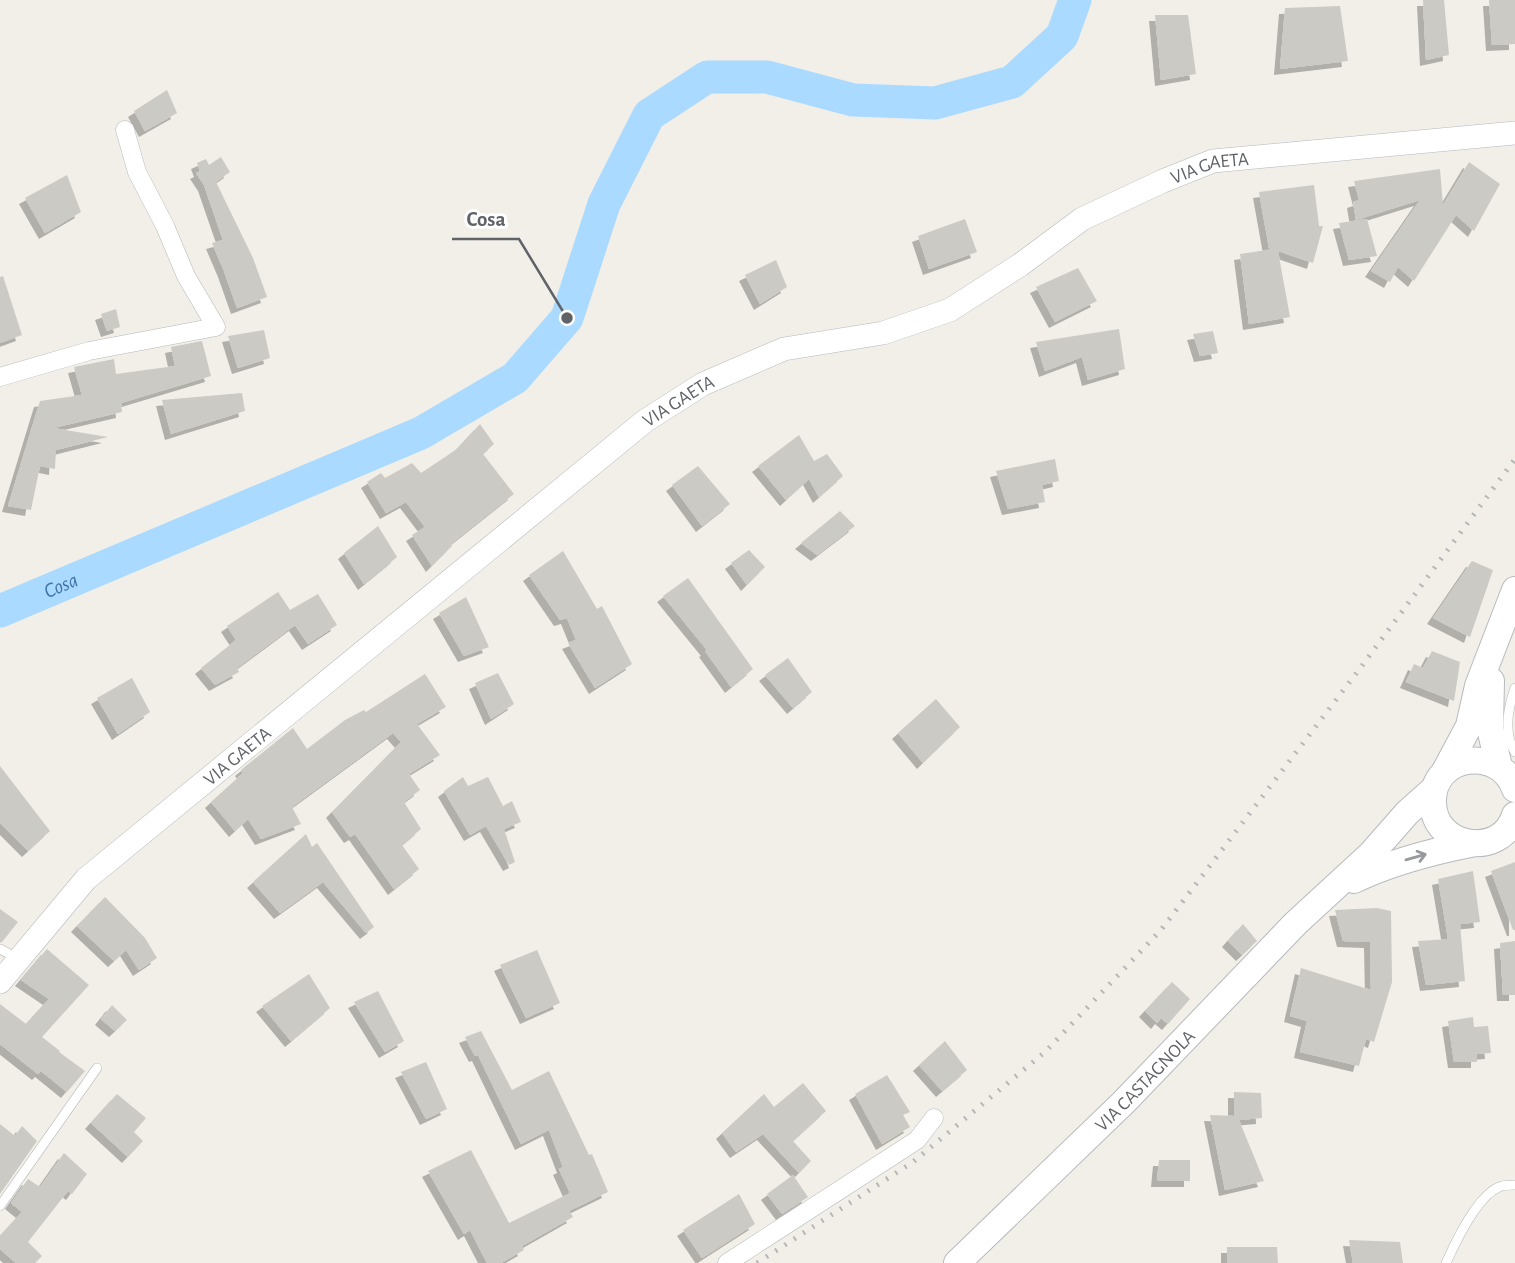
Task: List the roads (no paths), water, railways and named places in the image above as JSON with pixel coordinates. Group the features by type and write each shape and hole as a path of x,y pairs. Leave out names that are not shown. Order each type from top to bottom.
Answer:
{"main road":[{"path":"1470,844 1458,841 1439,825 1434,813 1440,780 1469,726 1478,686 1515,590"},
{"path":"1493,652 1490,728 1512,775"},
{"path":"1440,780 1455,764 1477,759 1512,775"},
{"name":"VIA CASTAGNOLA","path":"957,1263 1124,1102 1296,923 1371,854 1440,780"},
{"path":"1330,891 1383,866 1438,850 1497,839 1512,823"}],"street":[{"path":"0,377 89,351 216,327 186,276 138,172 125,130"},
{"name":"VIA GAETA","path":"0,982 10,954 86,879 636,429 703,384 784,349 883,333 950,310 1020,265 1082,219 1213,161 1515,133"},
{"path":"727,1263 917,1140 934,1118"}],"lane":[{"path":"1512,775 1512,723 1508,711 1515,688"},
{"path":"0,1206 97,1068"},
{"path":"1446,1263 1464,1224 1481,1203 1497,1187 1515,1185"}],"waterway":[{"name":"Cosa","path":"0,611 421,433 515,378 567,318 604,204 649,115 707,77 767,77 853,100 935,103 1012,82 1062,36 1075,0"}],"railway":[{"path":"757,1263 913,1162 1045,1052 1161,930 1515,459"}],"place":[{"name":"Cosa","path":"567,318"}]}
